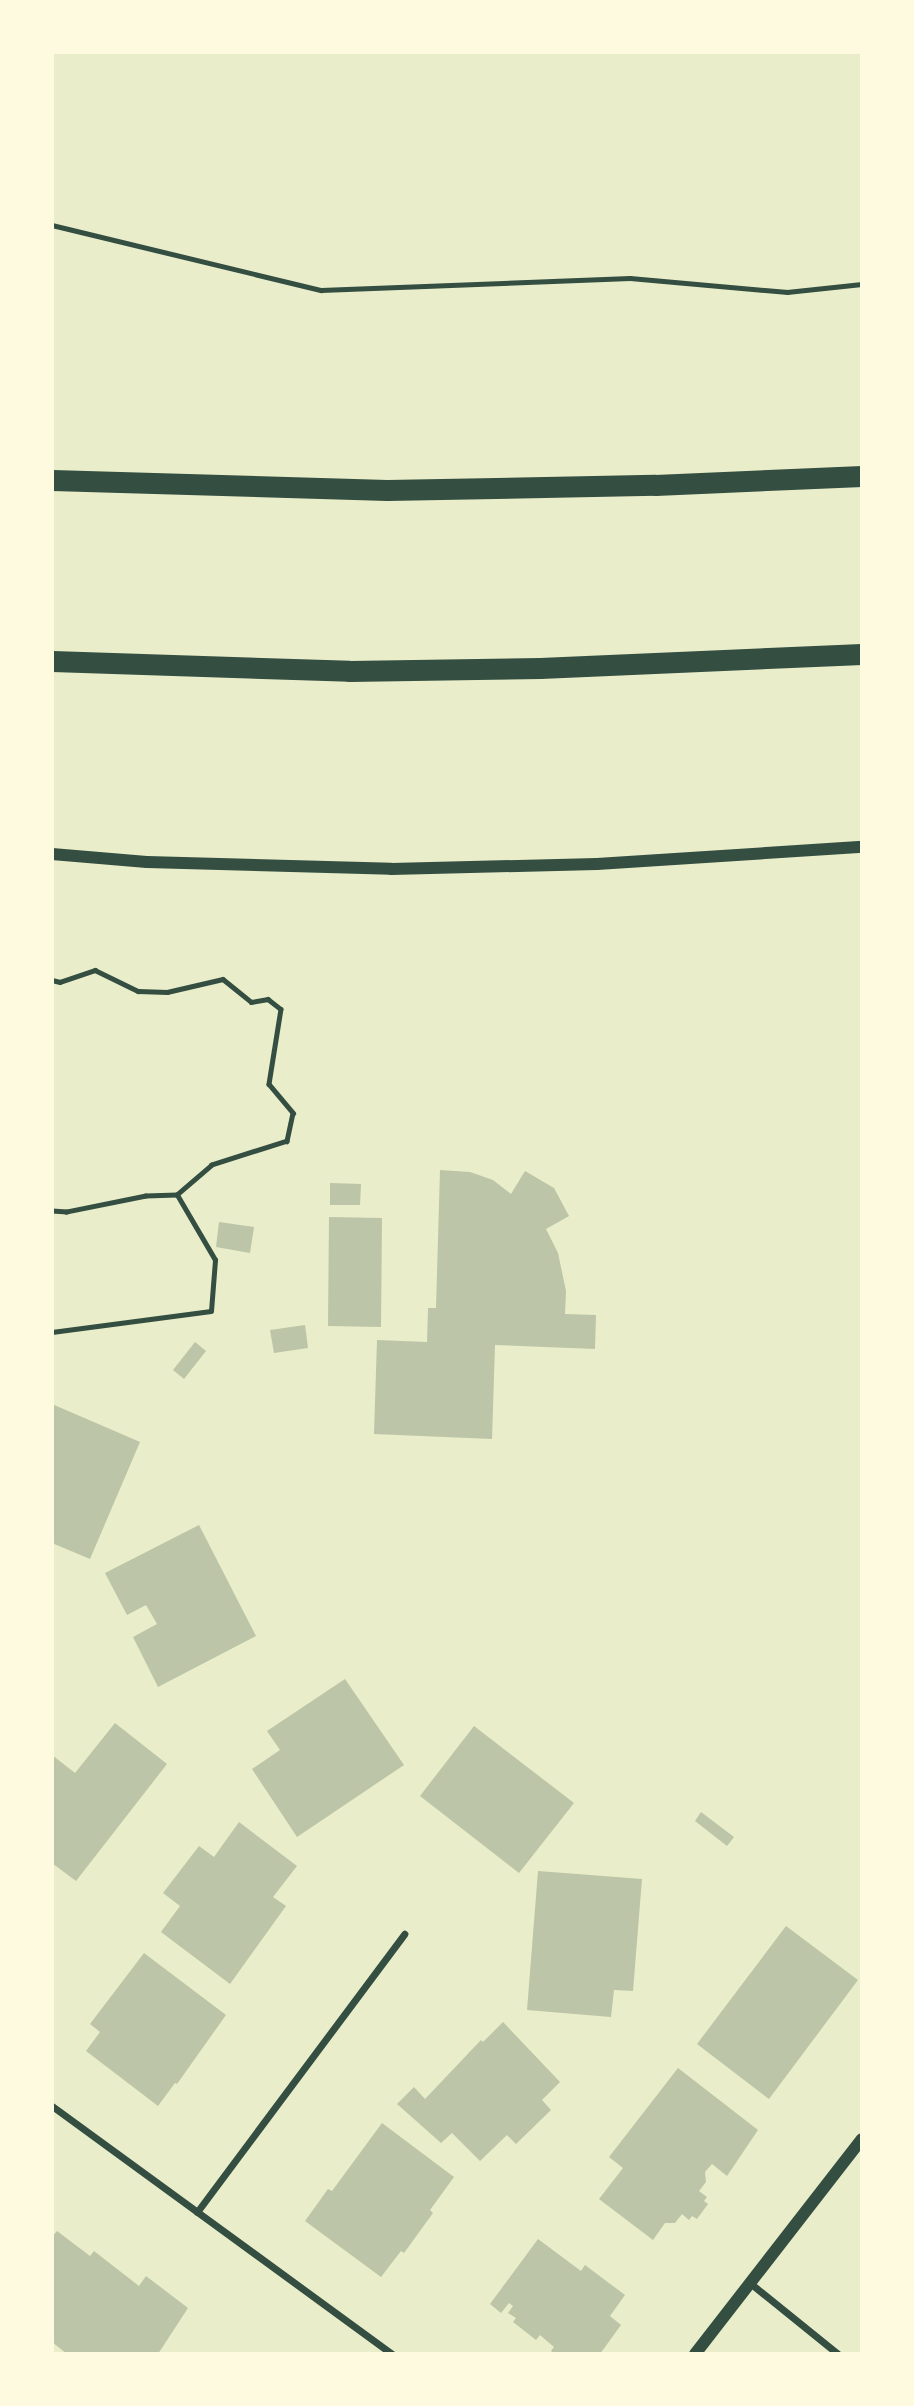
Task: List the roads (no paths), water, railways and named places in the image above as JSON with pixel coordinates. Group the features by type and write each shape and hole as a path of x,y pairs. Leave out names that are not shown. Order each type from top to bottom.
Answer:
{"highway":[{"path":"52,480 387,490 668,485 862,476"},
{"path":"52,660 349,671 540,668 862,654"}],"street":[{"path":"52,855 147,862 391,869 597,864 862,847"},
{"path":"197,2212 404,1934"},
{"path":"52,2106 392,2354"},
{"path":"695,2354 862,2139"},
{"path":"750,2283 838,2354"}]}
